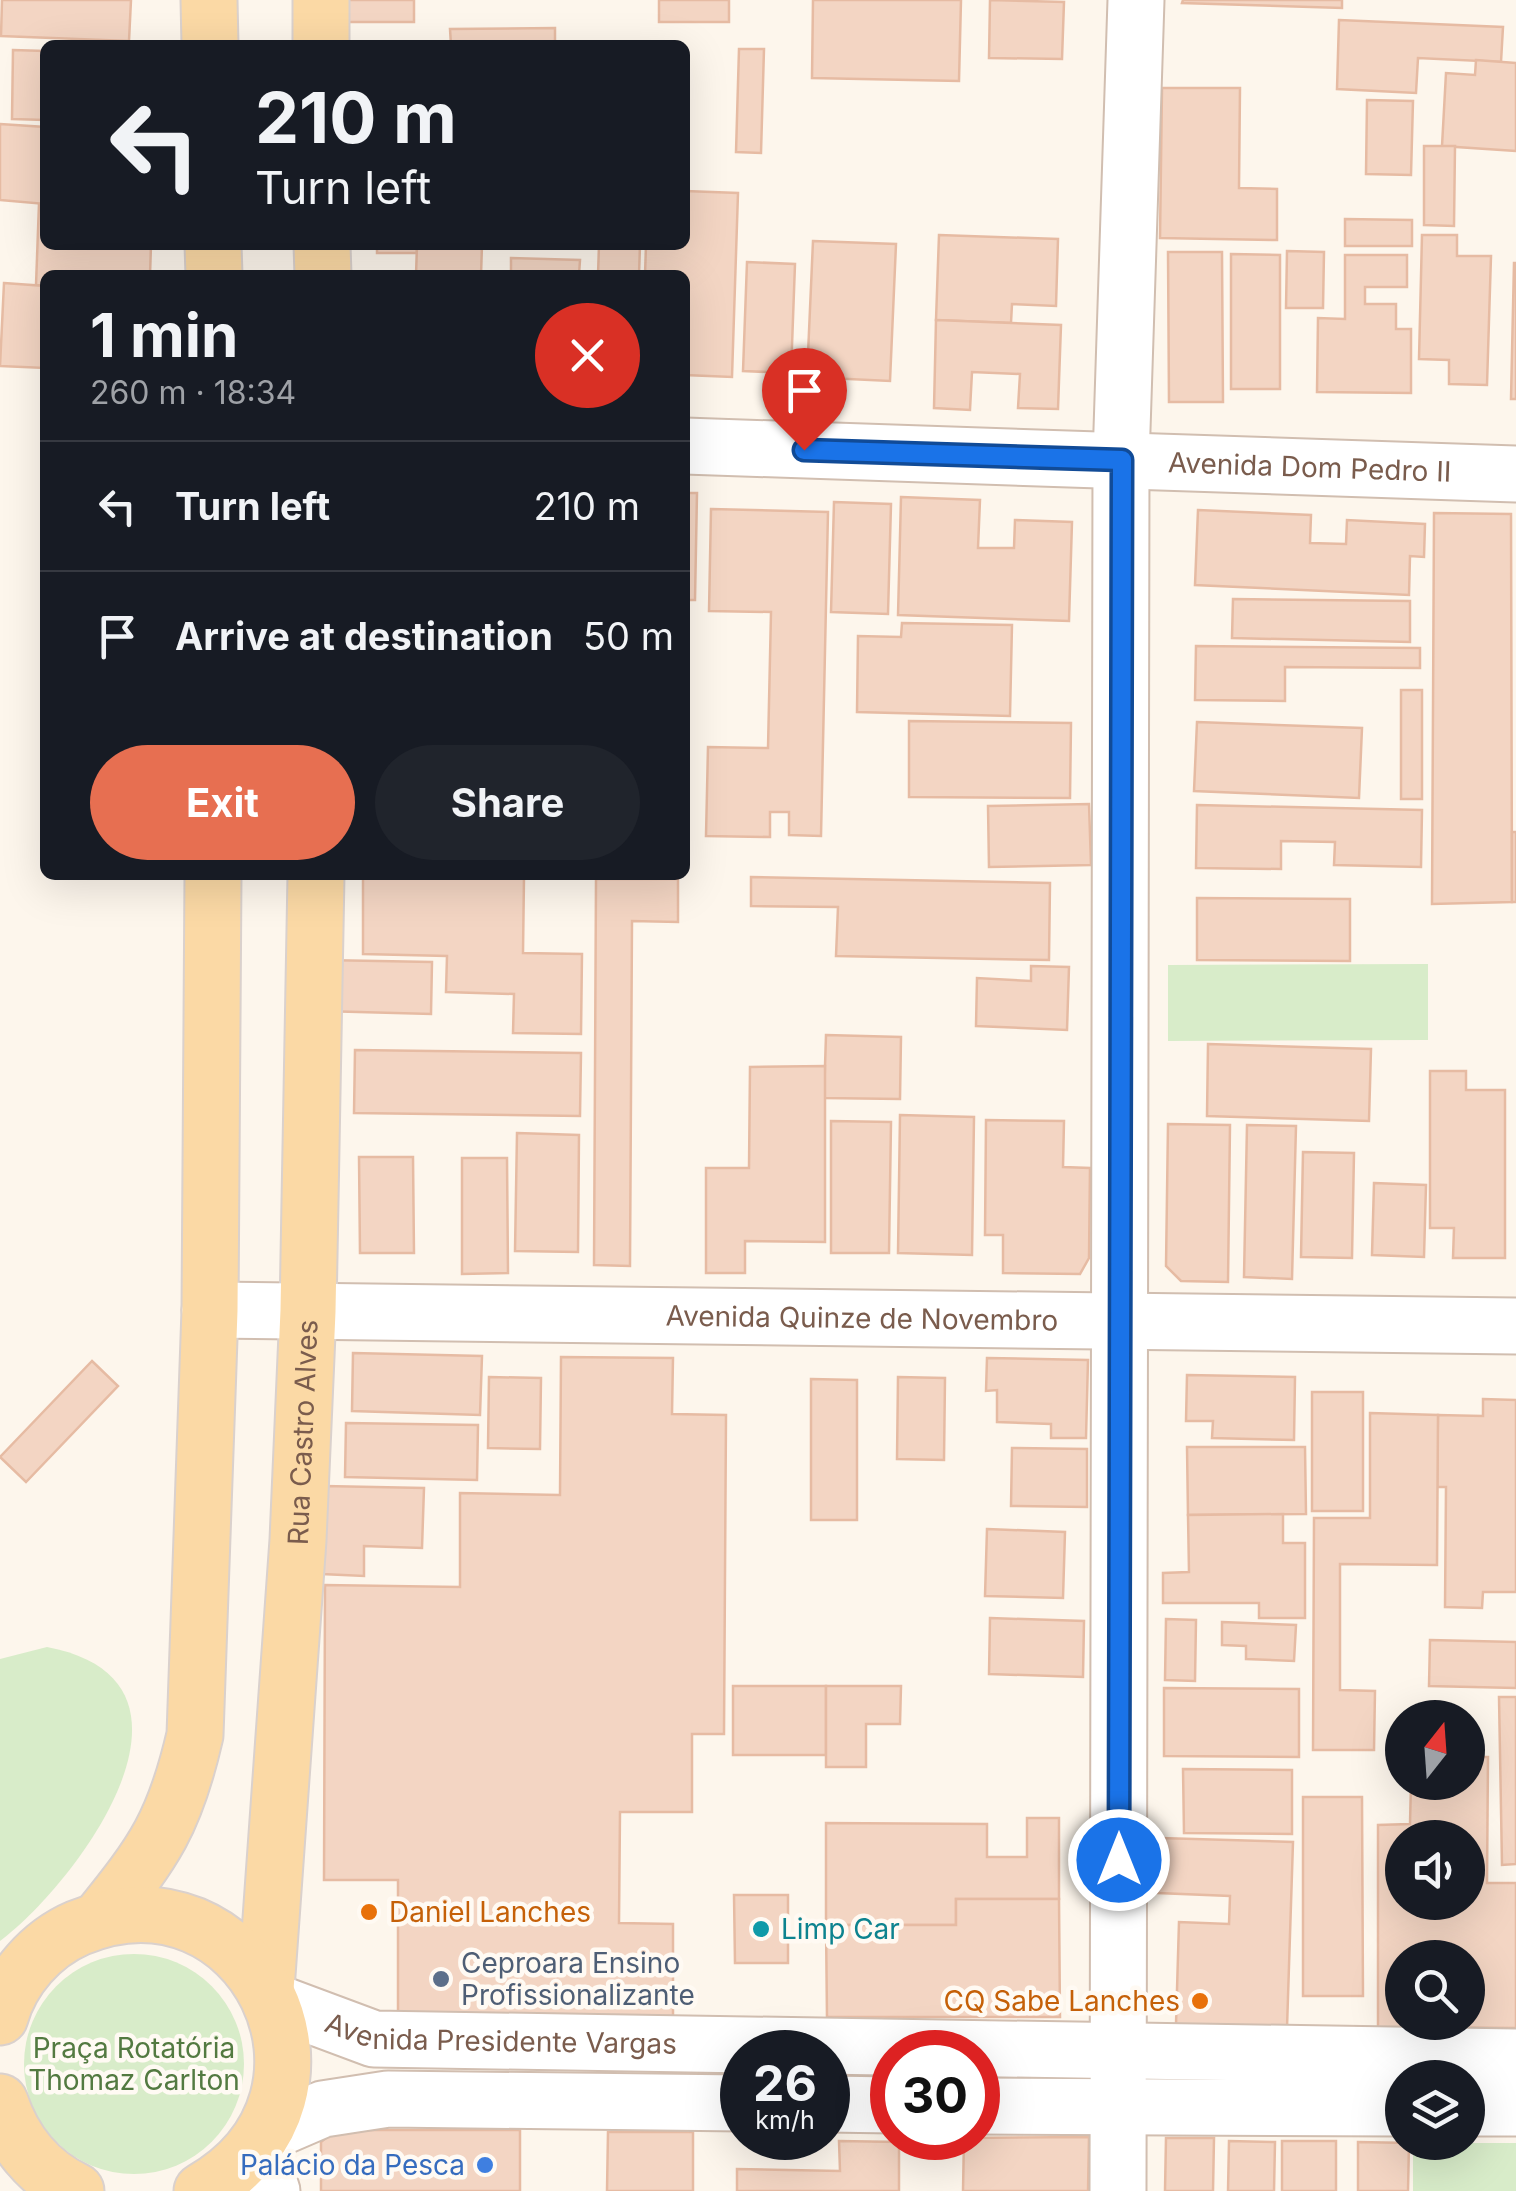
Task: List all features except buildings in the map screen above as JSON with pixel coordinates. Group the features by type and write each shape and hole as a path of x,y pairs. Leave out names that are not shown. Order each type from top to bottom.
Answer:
{"main road":[{"path":"209,0 210,40"},
{"path":"321,0 321,40"},
{"path":"99,1920 164,1834 184,1785 195,1735 210,1310 213,880"},
{"name":"Rua Castro Alves","path":"269,1995 298,1540 308,1312 316,880"},
{"path":"0,2018 15,1970 61,1936 99,1920 147,1914 194,1925 236,1952 269,1995 283,2034 284,2068 264,2158 202,2191"},
{"path":"0,2102 7,2124 31,2160 70,2188"},
{"path":"0,2166 70,2188"}],"street":[{"path":"1118,2191 1122,460 1136,0"},
{"name":"Avenida Dom Pedro II","path":"690,446 1516,474"},
{"name":"Avenida Quinze de Novembro","path":"210,1310 1516,1326"},
{"name":"Avenida Presidente Vargas","path":"269,1995 374,2039 1118,2054 1516,2057"},
{"path":"264,2158 323,2109 388,2099 720,2103"},
{"path":"1000,2106 1385,2108"},
{"path":"1485,2108 1516,2108"}],"green space":[{"path":"1428,964 1428,1040 1168,1041 1168,965"},
{"path":"47,1647 100,1667 126,1699 132,1739 120,1784 97,1831 66,1875 0,1941 0,1659"},
{"name":"Praça Rotatória Thomaz Carlton","path":"134,1954 176,1963 212,1986 235,2022 244,2064 235,2106 212,2142 176,2165 134,2174 92,2165 56,2142 33,2106 24,2064 33,2022 56,1986 92,1963"},
{"path":"1485,2143 1516,2143 1516,2191 1413,2191 1413,2160 1485,2160"}],"place":[{"name":"Daniel Lanches","path":"369,1912"},
{"name":"Limp Car","path":"761,1929"},
{"name":"Ceproara Ensino Profissionalizante","path":"441,1979"},
{"name":"CQ Sabe Lanches","path":"1200,2001"},
{"name":"Palácio da Pesca","path":"485,2165"}],"route":[{"path":"804,450 1122,460 1119,1860"}]}
